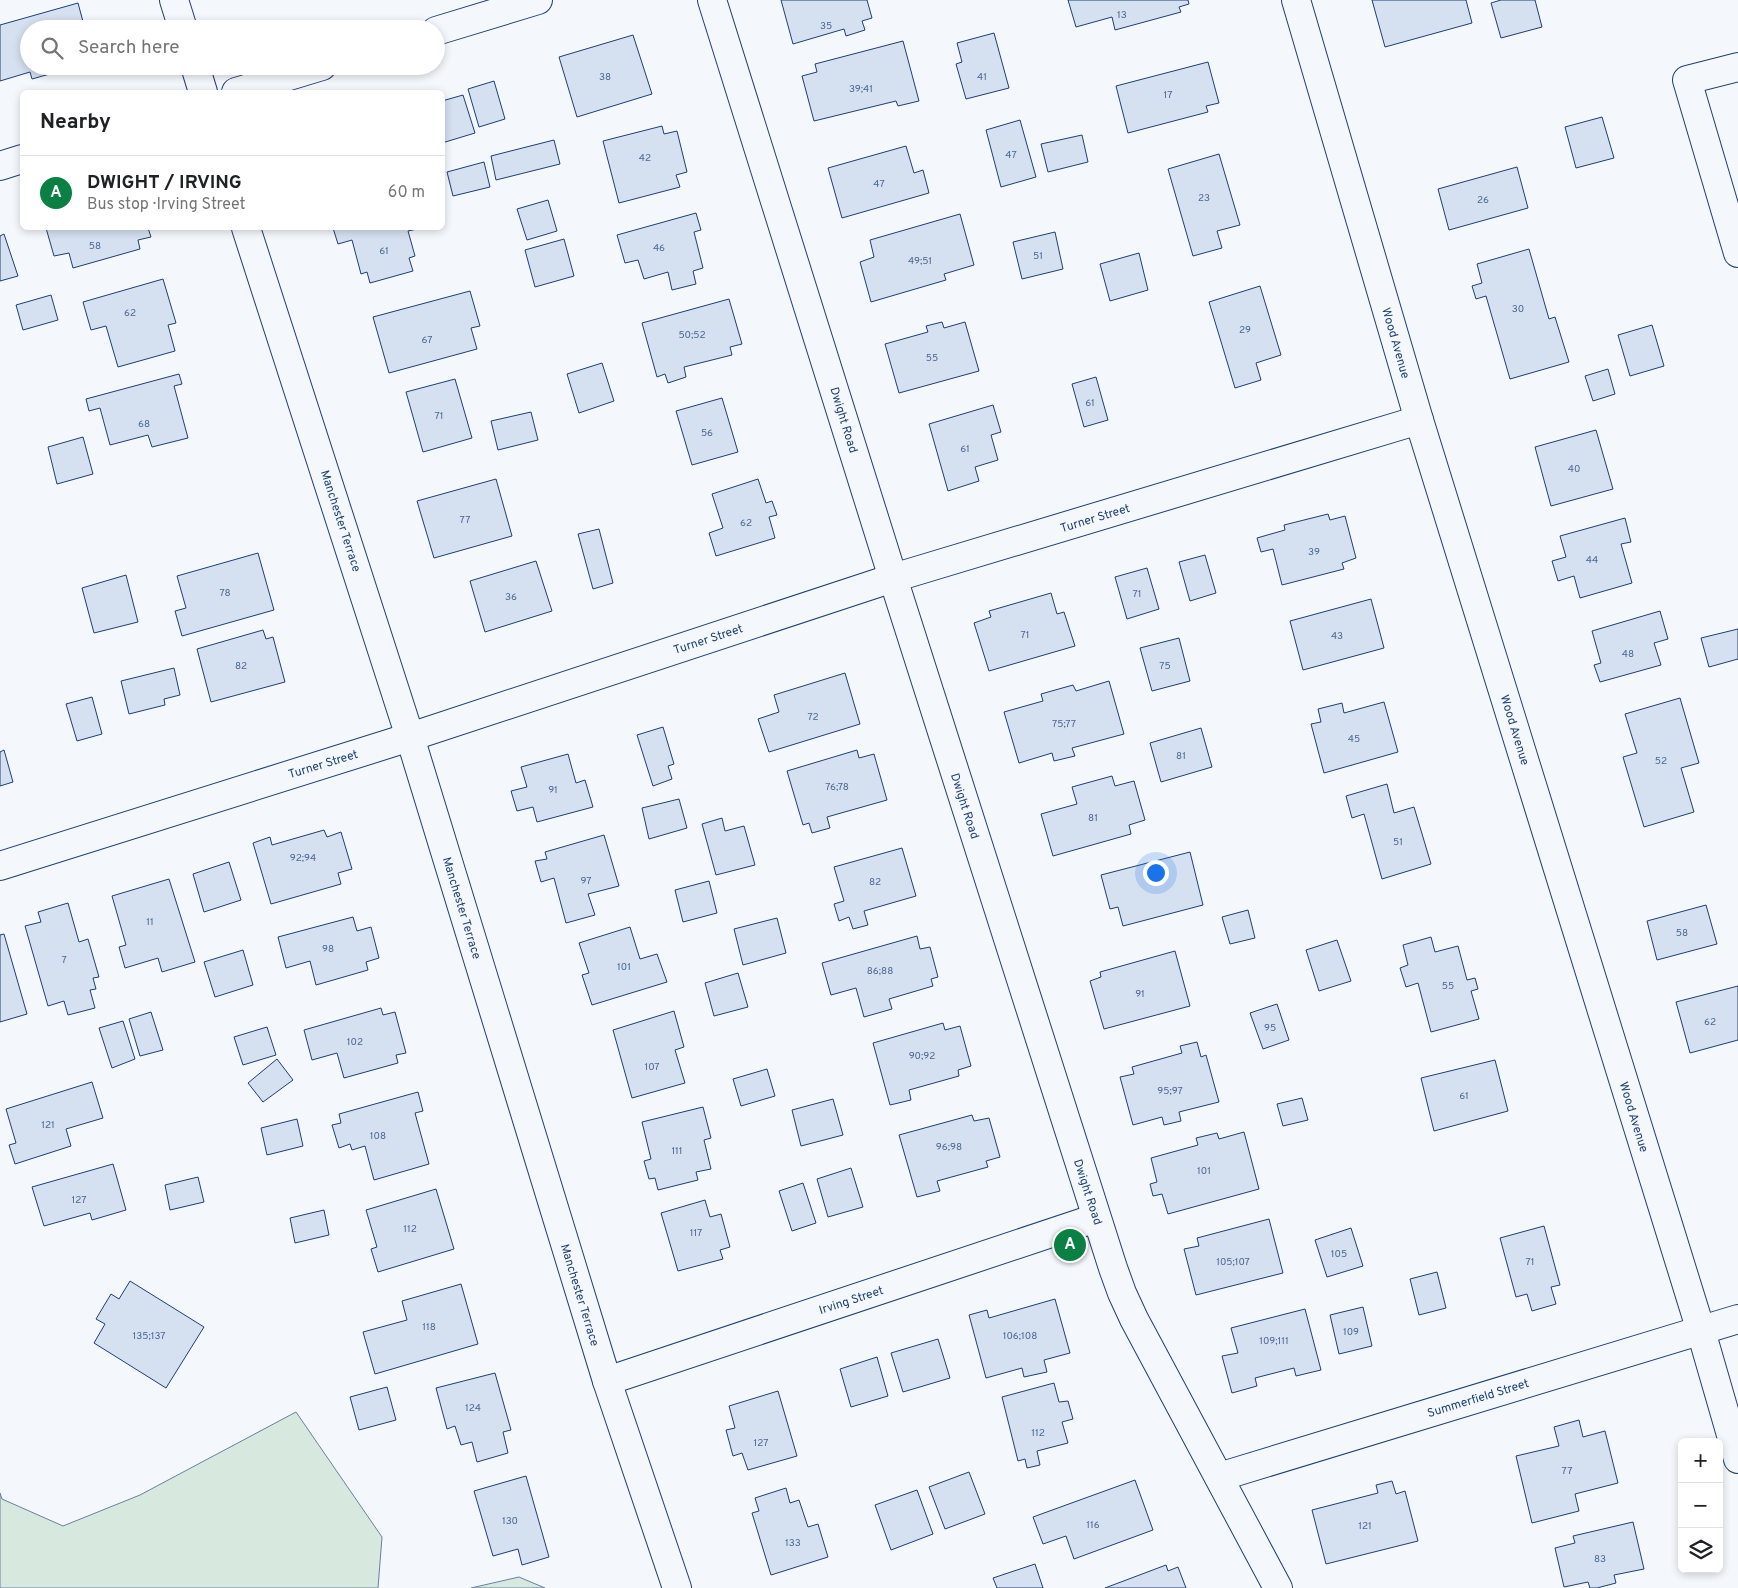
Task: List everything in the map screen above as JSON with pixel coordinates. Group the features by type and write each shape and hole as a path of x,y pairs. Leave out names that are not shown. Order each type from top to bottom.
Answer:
{"street":[{"path":"174,0 180,20"},
{"path":"445,28 538,0"},
{"name":"Dwight Road","path":"712,0 893,578 1096,1218 1122,1293 1278,1588"},
{"name":"Wood Avenue","path":"1296,0 1419,420 1701,1331 1738,1459"},
{"path":"1738,67 1687,80 1738,254"},
{"path":"198,75 202,90"},
{"path":"243,90 292,75"},
{"path":"0,166 20,159"},
{"name":"Manchester Terrace","path":"247,230 410,737 607,1381 677,1588"},
{"name":"Turner Street","path":"0,866 410,737 893,578 1419,420"},
{"name":"Irving Street","path":"607,1381 1096,1218"},
{"name":"Summerfield Street","path":"1218,1477 1738,1320"}],"shaded area":[{"path":"296,1412 382,1537 378,1588 0,1588 0,1493 2,1499 63,1526 140,1495"},
{"path":"519,1577 545,1588 471,1588"}],"building":[{"path":"781,0 867,0 872,18 862,21 865,30 846,36 844,29 793,44"},
{"path":"1068,0 1188,0 1189,4 1179,7 1181,12 1115,30 1112,17 1076,27"},
{"path":"1372,0 1466,0 1472,23 1385,47"},
{"path":"1501,0 1535,0 1542,27 1501,38 1491,3"},
{"path":"78,3 83,20 20,20 20,75 0,81 0,25"},
{"path":"994,33 1009,88 966,99 956,64 962,62 957,43"},
{"path":"633,35 652,94 577,117 559,57"},
{"path":"903,41 919,101 898,106 896,101 814,121 802,76 817,72 815,64"},
{"path":"1208,62 1219,103 1206,106 1208,112 1128,133 1116,86"},
{"path":"31,75 46,75 32,79"},
{"path":"494,81 505,119 479,127 468,89"},
{"path":"463,95 475,133 445,142 445,100"},
{"path":"1602,117 1614,158 1576,168 1565,127"},
{"path":"1020,120 1036,177 1001,187 986,130"},
{"path":"662,126 664,134 677,131 687,172 676,175 680,187 619,203 603,141"},
{"path":"1082,135 1088,162 1048,172 1041,144"},
{"path":"554,140 560,164 496,180 491,156"},
{"path":"906,146 914,173 923,170 929,193 842,218 828,168"},
{"path":"1219,154 1240,225 1217,231 1222,248 1193,256 1168,169"},
{"path":"484,162 490,187 453,196 447,172"},
{"path":"1517,167 1528,208 1449,230 1438,189"},
{"path":"548,200 557,231 527,240 517,209"},
{"path":"696,213 701,230 694,232 703,268 693,271 696,284 672,290 668,272 644,279 638,260 625,263 617,235"},
{"path":"960,214 974,265 944,274 946,280 871,302 860,262 874,257 870,240"},
{"path":"47,230 149,230 151,237 138,240 140,249 73,268 69,253 54,256"},
{"path":"334,230 412,230 408,231 415,256 409,258 413,271 370,283 367,272 361,274 352,240 338,244"},
{"path":"1055,232 1063,269 1022,279 1013,242"},
{"path":"4,234 18,276 0,281 0,236"},
{"path":"564,239 574,276 535,287 525,250"},
{"path":"1529,249 1549,319 1555,317 1569,362 1510,379 1486,296 1476,299 1472,286 1482,283 1477,264"},
{"path":"1139,253 1148,290 1110,301 1100,264"},
{"path":"163,279 176,323 168,325 175,351 118,367 106,326 91,330 83,302"},
{"path":"1260,286 1281,355 1256,363 1261,380 1235,388 1209,302"},
{"path":"470,291 480,326 471,328 477,349 389,373 373,317"},
{"path":"51,295 58,320 23,330 16,305"},
{"path":"729,299 742,344 730,347 732,355 684,367 686,377 668,383 665,374 657,377 642,323"},
{"path":"942,322 944,328 965,322 979,371 899,393 885,344 928,332 926,326"},
{"path":"1652,325 1664,366 1630,376 1618,335"},
{"path":"602,363 614,401 579,413 567,374"},
{"path":"1608,369 1615,394 1593,401 1585,376"},
{"path":"179,374 182,384 174,386 188,438 152,447 148,435 110,445 100,408 89,411 86,399"},
{"path":"1096,377 1108,420 1084,427 1072,384"},
{"path":"455,379 472,438 423,452 406,392"},
{"path":"722,398 738,452 692,465 676,411"},
{"path":"993,405 1001,432 991,435 998,460 975,467 979,481 948,491 929,424"},
{"path":"531,412 538,440 498,450 491,421"},
{"path":"1596,430 1613,489 1551,506 1535,447"},
{"path":"83,437 93,474 57,484 48,447"},
{"path":"496,479 512,536 434,558 417,501"},
{"path":"758,479 766,503 772,501 777,515 769,517 775,538 716,556 709,533 723,528 712,494"},
{"path":"1328,514 1330,520 1345,516 1356,558 1342,563 1344,569 1282,585 1273,549 1261,552 1257,538 1285,530 1284,525"},
{"path":"1625,518 1631,542 1621,544 1632,583 1580,598 1574,576 1558,581 1552,561 1566,557 1560,536"},
{"path":"599,529 613,583 593,589 578,534"},
{"path":"258,553 274,610 182,636 175,611 186,608 177,576"},
{"path":"1205,555 1216,593 1190,601 1179,562"},
{"path":"536,561 552,611 485,632 470,581"},
{"path":"1147,568 1159,609 1127,619 1115,577"},
{"path":"126,575 138,622 94,633 82,588"},
{"path":"1051,593 1057,614 1064,612 1075,646 989,671 974,623 991,617 989,611"},
{"path":"1371,599 1384,648 1303,670 1290,621"},
{"path":"1660,611 1668,639 1654,643 1661,665 1600,682 1594,665 1601,663 1592,631"},
{"path":"1738,629 1738,659 1709,667 1701,638"},
{"path":"263,630 266,639 273,637 285,682 211,702 197,649"},
{"path":"1179,638 1190,681 1152,691 1140,648"},
{"path":"174,668 180,695 164,699 165,705 129,714 121,681"},
{"path":"845,673 860,724 769,752 758,719 779,712 774,695"},
{"path":"1109,681 1124,734 1072,748 1075,756 1054,761 1052,753 1019,763 1004,712 1043,701 1041,694 1073,685 1076,691"},
{"path":"92,697 102,734 77,741 66,704"},
{"path":"1680,698 1699,763 1681,768 1694,812 1644,827 1623,757 1637,753 1625,714"},
{"path":"1384,702 1398,752 1324,773 1311,724 1321,722 1318,709 1342,703 1344,713"},
{"path":"663,727 674,764 668,766 672,779 653,786 637,735"},
{"path":"1201,728 1212,767 1161,782 1150,743"},
{"path":"4,750 13,782 0,786 0,752"},
{"path":"857,750 859,758 874,754 887,800 827,817 830,828 812,833 809,823 803,825 787,771"},
{"path":"568,754 576,783 585,780 593,807 537,822 533,807 517,811 511,791 527,787 521,767"},
{"path":"1112,776 1115,786 1134,781 1145,820 1129,825 1131,834 1053,856 1041,814 1077,804 1072,787"},
{"path":"1387,784 1394,813 1414,807 1431,864 1382,879 1364,814 1352,818 1346,796"},
{"path":"679,799 687,828 649,839 642,808"},
{"path":"722,818 725,831 744,826 755,865 716,875 702,824"},
{"path":"324,830 327,837 341,832 352,869 338,873 341,884 271,904 253,843 270,837 272,845"},
{"path":"604,835 619,886 588,894 595,915 566,923 554,878 541,882 535,861 547,859 545,852"},
{"path":"902,848 916,896 864,911 868,925 853,929 849,917 839,921 834,904 844,901 834,867"},
{"path":"1190,852 1203,905 1123,926 1118,907 1110,909 1101,875"},
{"path":"229,862 241,900 204,912 193,874"},
{"path":"169,879 195,962 162,972 158,958 125,968 119,947 126,945 112,896"},
{"path":"709,881 717,913 683,922 675,890"},
{"path":"68,903 79,942 88,939 99,977 93,978 96,989 90,990 95,1008 68,1015 64,1001 48,1006 25,926 41,922 38,912"},
{"path":"1706,905 1717,944 1657,960 1647,921"},
{"path":"1248,910 1255,938 1230,944 1222,917"},
{"path":"353,917 357,931 371,927 379,958 366,962 368,970 316,985 310,961 286,968 278,937"},
{"path":"777,918 786,953 743,965 734,929"},
{"path":"630,927 640,959 657,954 667,982 592,1005 582,975 589,973 579,943"},
{"path":"4,934 27,1014 0,1022 0,935"},
{"path":"917,936 920,949 930,947 938,977 931,979 933,986 889,999 892,1009 864,1017 856,988 831,995 822,963"},
{"path":"1431,937 1435,952 1458,946 1467,980 1475,978 1478,989 1471,991 1479,1019 1431,1032 1418,983 1406,987 1400,968 1408,965 1403,945"},
{"path":"1337,940 1351,981 1319,991 1306,950"},
{"path":"243,950 253,985 215,997 204,962"},
{"path":"1175,951 1190,1006 1104,1029 1090,981 1101,977 1100,972"},
{"path":"738,973 748,1007 714,1016 705,983"},
{"path":"1738,986 1738,1040 1690,1053 1676,1002"},
{"path":"1277,1004 1289,1040 1263,1049 1250,1013"},
{"path":"381,1008 383,1015 395,1012 406,1053 396,1055 398,1063 344,1078 337,1053 312,1060 304,1030"},
{"path":"674,1011 684,1047 675,1050 685,1083 632,1098 613,1030"},
{"path":"151,1012 163,1050 140,1056 129,1019"},
{"path":"123,1021 135,1059 112,1068 99,1028"},
{"path":"943,1023 945,1030 960,1026 971,1066 958,1070 959,1076 909,1090 911,1100 890,1105 873,1043"},
{"path":"267,1027 276,1055 243,1065 234,1037"},
{"path":"1197,1042 1201,1057 1206,1055 1219,1102 1179,1112 1181,1121 1164,1125 1162,1117 1133,1125 1120,1077 1134,1074 1132,1067 1182,1053 1180,1046"},
{"path":"277,1059 293,1080 263,1102 248,1083"},
{"path":"1495,1060 1508,1111 1434,1131 1421,1078"},
{"path":"767,1069 775,1096 741,1106 733,1079"},
{"path":"92,1082 103,1118 66,1129 71,1146 15,1164 9,1145 16,1143 6,1109"},
{"path":"418,1092 423,1111 415,1113 429,1164 374,1180 365,1146 352,1150 350,1144 339,1148 332,1125 341,1123 339,1114"},
{"path":"1302,1098 1308,1120 1283,1126 1277,1104"},
{"path":"833,1099 843,1135 801,1146 792,1110"},
{"path":"703,1107 711,1138 704,1140 711,1169 696,1172 698,1180 658,1190 655,1178 649,1179 644,1161 651,1159 642,1122"},
{"path":"972,1115 974,1121 989,1118 1000,1157 986,1161 988,1167 937,1181 940,1191 917,1197 899,1135"},
{"path":"297,1119 303,1146 267,1155 261,1128"},
{"path":"1244,1132 1259,1189 1168,1214 1162,1194 1153,1196 1150,1184 1157,1182 1151,1158 1198,1145 1196,1138 1217,1133 1219,1139"},
{"path":"113,1164 126,1210 92,1220 90,1213 44,1226 32,1187"},
{"path":"851,1168 863,1207 828,1217 817,1179"},
{"path":"198,1177 204,1202 170,1210 165,1185"},
{"path":"803,1183 816,1223 792,1231 779,1191"},
{"path":"436,1189 454,1249 378,1272 371,1249 377,1247 366,1210"},
{"path":"705,1200 710,1217 721,1214 730,1247 720,1250 723,1259 678,1271 661,1213"},
{"path":"324,1210 329,1235 295,1243 290,1218"},
{"path":"1269,1219 1283,1273 1196,1295 1184,1249 1199,1246 1197,1238"},
{"path":"1544,1226 1560,1285 1551,1287 1556,1304 1532,1311 1527,1294 1516,1297 1500,1238"},
{"path":"1351,1228 1363,1266 1327,1277 1315,1240"},
{"path":"1437,1272 1446,1308 1419,1315 1410,1279"},
{"path":"130,1281 204,1327 166,1388 94,1343 105,1324 96,1319 111,1294 119,1299"},
{"path":"461,1284 478,1344 375,1374 363,1332 407,1320 402,1301"},
{"path":"1055,1299 1070,1353 1044,1360 1047,1372 1024,1377 1022,1368 986,1378 969,1315 987,1310 989,1318"},
{"path":"1363,1307 1372,1346 1339,1354 1330,1315"},
{"path":"1305,1309 1321,1370 1296,1376 1294,1368 1255,1378 1257,1386 1232,1393 1222,1356 1238,1353 1231,1328"},
{"path":"938,1339 950,1378 903,1392 891,1353"},
{"path":"877,1357 888,1396 851,1407 840,1369"},
{"path":"495,1373 511,1430 503,1432 508,1453 477,1462 472,1442 461,1445 455,1426 447,1429 436,1388"},
{"path":"1054,1383 1059,1402 1068,1401 1073,1419 1062,1422 1068,1443 1037,1451 1040,1465 1027,1468 1025,1459 1018,1461 1002,1397"},
{"path":"387,1387 396,1420 359,1430 350,1397"},
{"path":"778,1391 797,1456 748,1470 742,1453 733,1456 726,1430 735,1428 729,1406"},
{"path":"1579,1420 1583,1437 1605,1431 1618,1483 1575,1494 1579,1511 1532,1523 1516,1456 1559,1446 1554,1427"},
{"path":"969,1472 985,1514 945,1529 929,1487"},
{"path":"526,1476 549,1557 522,1565 518,1549 493,1556 474,1491"},
{"path":"1135,1480 1153,1530 1074,1559 1066,1536 1043,1544 1033,1517"},
{"path":"1392,1481 1396,1494 1405,1491 1418,1541 1326,1564 1312,1510 1378,1493 1376,1485"},
{"path":"786,1488 790,1503 799,1500 808,1527 818,1524 828,1557 771,1575 752,1513 759,1511 755,1498"},
{"path":"917,1490 933,1534 891,1550 875,1505"},
{"path":"1633,1522 1644,1569 1614,1575 1616,1583 1597,1588 1590,1588 1588,1582 1564,1587 1555,1548 1575,1543 1573,1536"},
{"path":"1035,1564 1043,1588 997,1588 993,1578"},
{"path":"1166,1565 1168,1571 1178,1567 1186,1588 1105,1588"}],"place":[{"name":"DWIGHT / IRVING","path":"1070,1245"}]}
